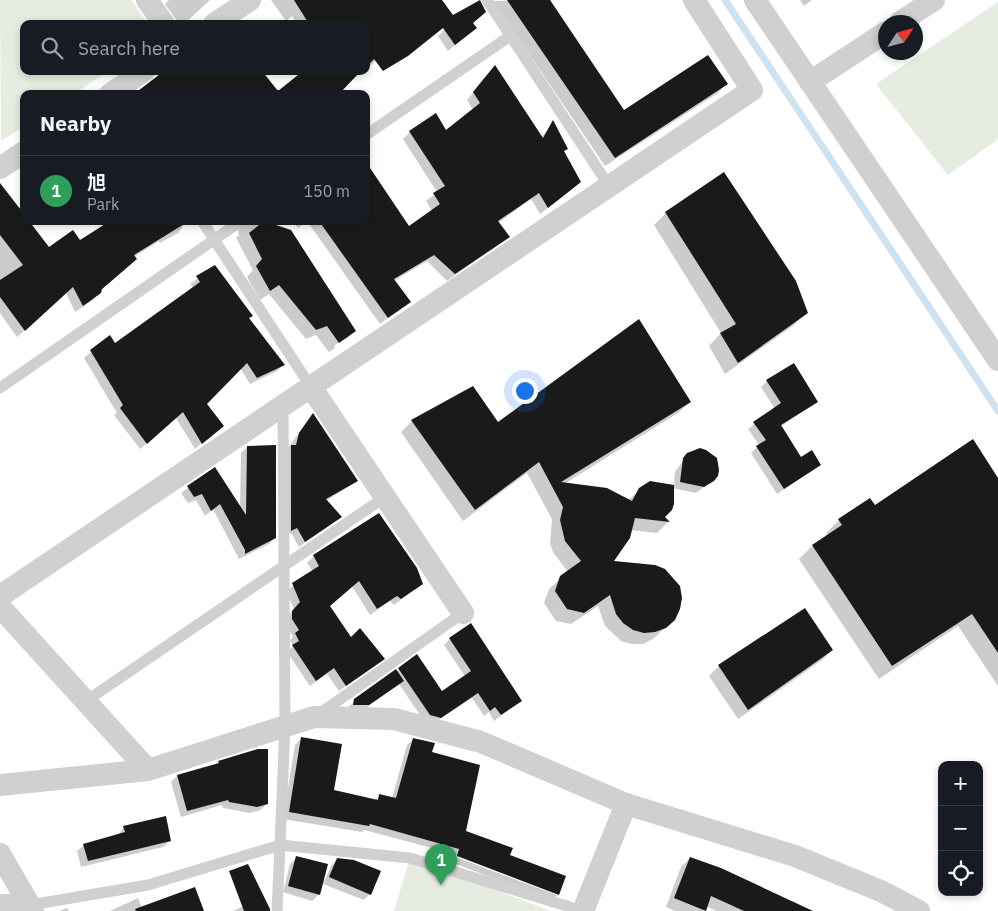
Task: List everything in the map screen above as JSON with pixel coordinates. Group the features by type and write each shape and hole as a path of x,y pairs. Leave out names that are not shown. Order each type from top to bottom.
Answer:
{"street":[{"path":"147,0 161,20"},
{"path":"220,20 250,0"},
{"path":"0,596 752,90 694,0"},
{"path":"755,0 998,360"},
{"path":"911,15 934,0"},
{"path":"810,82 878,37"},
{"path":"119,90 139,75"},
{"path":"0,168 20,155"},
{"path":"311,387 463,613"},
{"path":"0,607 148,770"},
{"path":"0,785 148,770 285,725 314,718 394,719 481,742 626,804 795,856 881,891 919,911"},
{"path":"583,911 626,804"},
{"path":"0,854 31,908"},
{"path":"0,905 31,908"}],"lane":[{"path":"487,0 609,186"},
{"path":"370,132 510,36"},
{"path":"205,225 311,387"},
{"path":"0,388 235,225"},
{"path":"277,911 285,725 283,406"},
{"path":"86,701 385,497"},
{"path":"314,718 463,613"},
{"path":"31,908 148,885 280,845 410,858 583,911"}],"shaded area":[{"path":"0,0 131,0 145,20 20,20 20,75 102,75 80,90 20,90 20,129 1,141"},
{"path":"998,2 998,139 948,175 876,84 912,60 923,60 923,52"},
{"path":"410,858 551,911 394,911"}],"building":[{"path":"294,0 442,0 453,15 480,0 486,12 473,23 477,28 455,45 443,28 408,56 383,71 374,59 370,63 370,20 306,20"},
{"path":"507,0 550,0 624,110 708,55 728,84 615,158"},
{"path":"495,65 543,138 553,120 568,149 564,151 581,182 548,208 539,193 498,221 510,237 455,274 434,255 394,279 411,302 388,318 322,225 370,225 370,168 409,226 440,204 433,193 445,186 409,131 436,113 446,130 480,103 473,92"},
{"path":"159,75 265,75 277,90 139,90"},
{"path":"298,75 357,75 343,90 279,90"},
{"path":"724,172 796,281 808,313 738,363 720,333 736,324 665,212"},
{"path":"0,183 20,209 20,225 32,225 49,247 73,230 80,240 104,225 183,225 134,255 137,259 102,289 101,293 83,306 73,287 25,331 0,297 0,280 23,265 0,235"},
{"path":"259,225 276,225 291,230 356,331 339,343 327,326 316,330 279,285 270,291 256,266 262,259 249,233"},
{"path":"215,265 253,316 249,318 285,365 257,378 247,363 207,404 224,426 202,444 183,412 147,444 120,408 123,405 90,350 110,335 115,343 200,282 196,276"},
{"path":"639,319 691,402 561,482 607,488 632,501 639,488 650,481 674,485 674,504 672,510 665,517 670,522 635,518 630,538 614,561 655,565 665,569 680,586 682,598 675,620 666,628 644,633 633,630 623,623 616,614 610,595 584,613 567,609 555,591 560,576 581,561 565,541 560,520 563,507 539,462 475,510 411,420 473,386 498,422"},
{"path":"794,363 818,402 781,425 801,457 812,450 821,465 784,489 756,446 766,440 753,422 781,403 766,380"},
{"path":"313,413 358,481 326,499 342,517 305,542 297,528 291,531 291,445 296,445 299,433"},
{"path":"973,439 998,478 998,653 972,614 892,666 812,545 842,525 838,519 870,498 875,505"},
{"path":"276,445 276,538 245,554 245,550 220,504 211,511 202,494 194,497 187,486 215,467 246,515 247,446"},
{"path":"700,448 717,458 718,476 704,487 680,482 683,458 687,453"},
{"path":"379,513 417,568 423,584 401,599 397,596 377,609 359,581 330,606 351,637 360,628 385,659 346,686 334,668 316,681 292,645 299,641 295,633 299,630 292,619 292,611 300,602 292,583 319,566 313,555"},
{"path":"805,608 833,650 748,710 718,665"},
{"path":"471,623 522,701 501,715 495,707 490,711 478,693 441,718 430,715 398,668 417,654 442,691 471,671 449,638"},
{"path":"396,669 404,681 369,705 353,705 354,699"},
{"path":"301,737 342,744 334,790 378,800 379,794 396,798 413,738 435,743 432,752 480,765 466,831 513,848 510,855 566,876 559,895 457,856 459,849 370,824 369,826 289,812"},
{"path":"258,749 268,749 268,804 257,807 229,802 228,800 187,811 177,775"},
{"path":"166,816 171,841 88,861 83,844 125,832 123,826"},
{"path":"296,856 328,864 320,895 288,886"},
{"path":"690,857 721,868 813,911 744,911 711,896 706,911 674,898"},
{"path":"337,858 354,860 381,871 371,895 329,877"},
{"path":"248,864 270,911 244,911 229,871"},
{"path":"195,887 204,911 136,911 135,909"}],"waterway":[{"path":"725,0 998,411"}],"place":[{"name":"旭","path":"441,885"}]}
